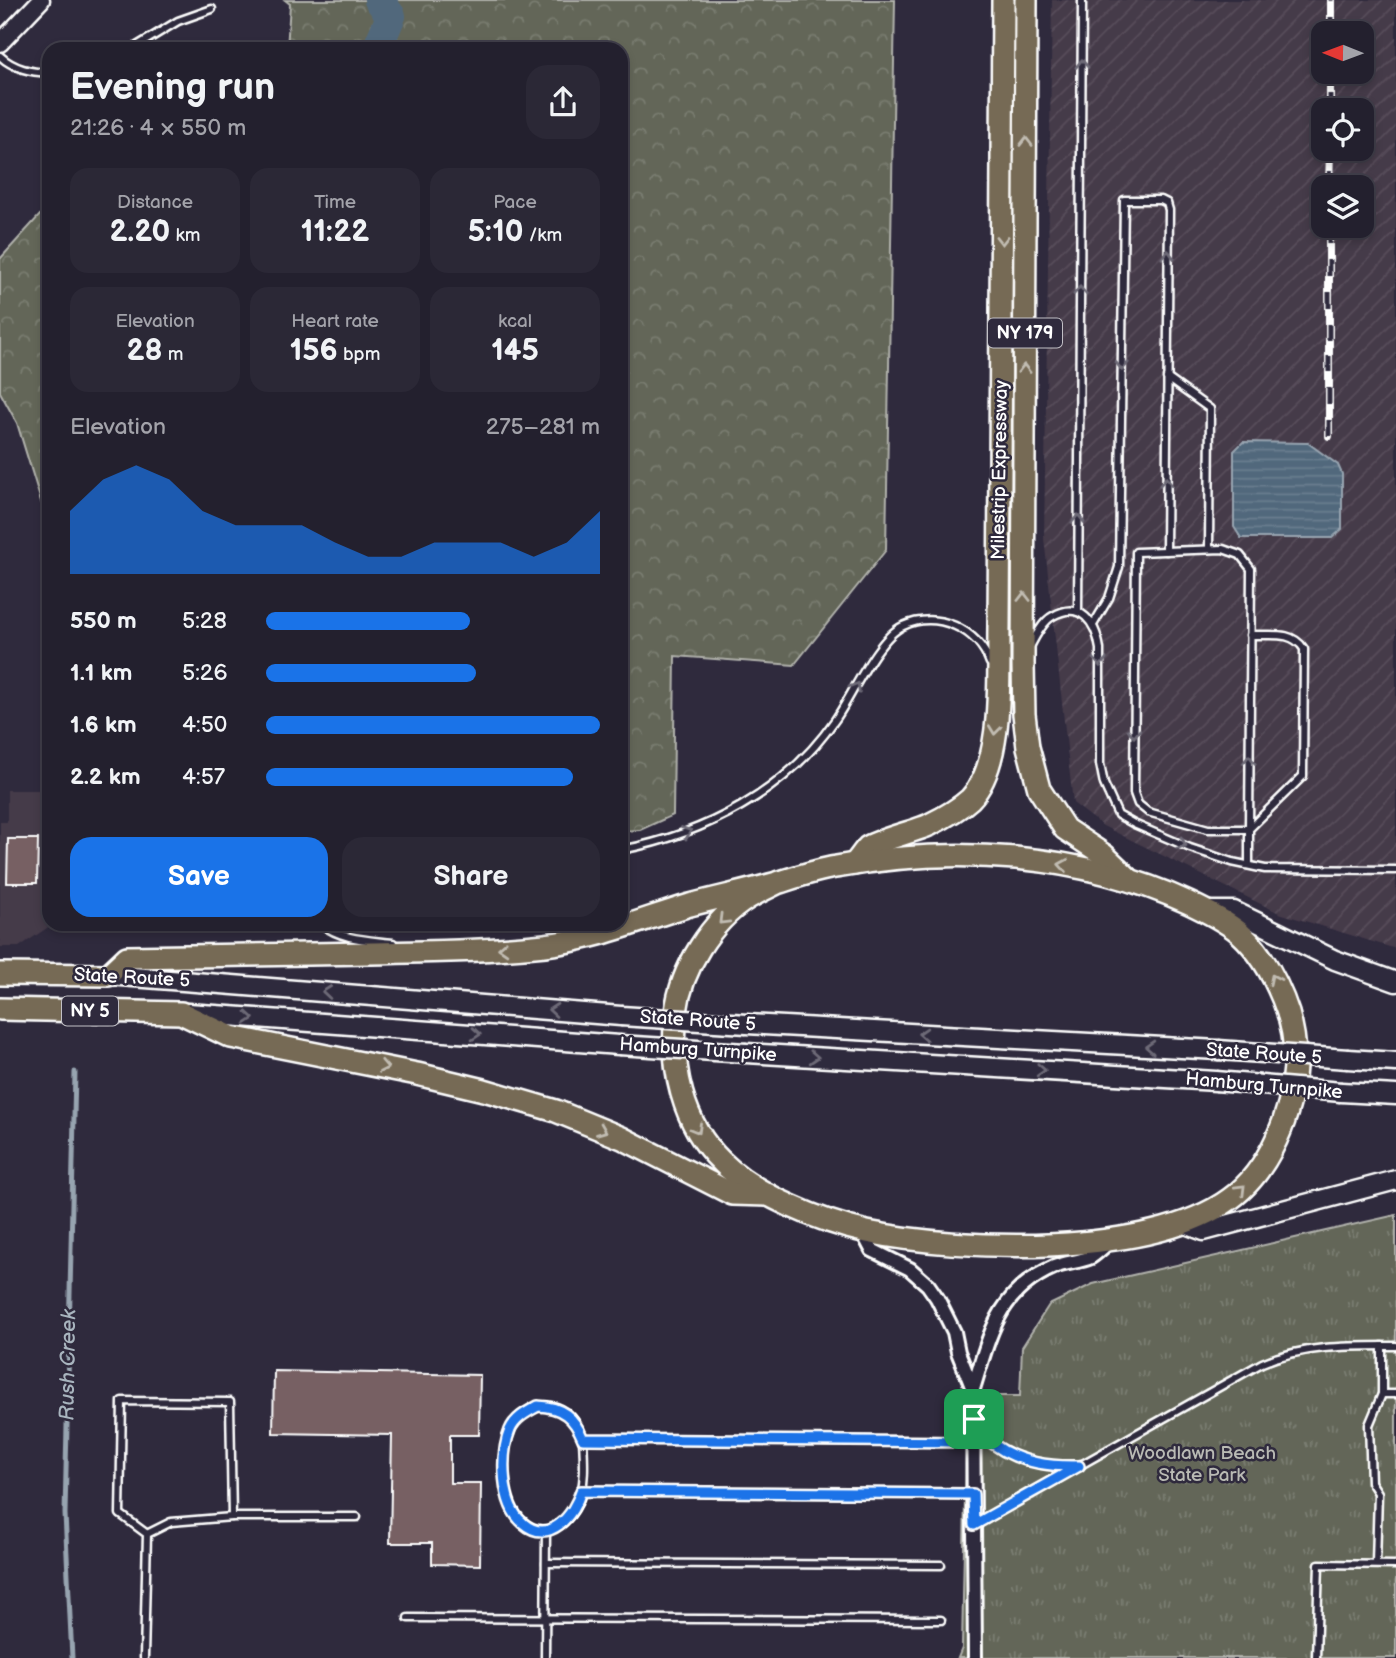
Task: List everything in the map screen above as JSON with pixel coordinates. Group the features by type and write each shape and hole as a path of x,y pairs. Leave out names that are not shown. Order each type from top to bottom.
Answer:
{"highway":[{"name":"Milestrip Expressway","path":"854,864 870,845 928,826 950,814 971,797 985,775 993,748 998,684 1003,0"},
{"name":"Milestrip Expressway","path":"1026,0 1024,714 1028,747 1040,789 1065,829 1104,855 1129,880"},
{"path":"628,926 803,874 902,858 996,857 1038,861 1129,880 1164,891 1206,911 1237,931 1258,952 1274,975 1294,1032 1295,1069 1288,1110 1257,1172 1225,1204 1183,1223 1110,1241 1052,1245 982,1245 862,1231 794,1208 768,1195 723,1165 690,1117 680,1093 673,1033 677,1001 697,951 720,922 745,900 779,882"},
{"path":"108,975 127,957 457,951 573,941 611,931"},
{"name":"State Route 5","path":"0,974 108,975"},
{"name":"Hamburg Turnpike","path":"0,1009 181,1013"},
{"path":"181,1013 230,1037 417,1074 556,1111 622,1138 732,1194 768,1195"}],"main road":[{"path":"1206,911 1234,911 1335,960 1393,980"},
{"name":"State Route 5","path":"108,975 621,1016 1396,1062"},
{"name":"Hamburg Turnpike","path":"181,1013 619,1045 1216,1081 1396,1096"},
{"path":"1183,1223 1204,1231 1396,1180"}],"street":[{"path":"0,43 41,0"},
{"path":"862,1231 872,1250 910,1269 928,1285 954,1332 958,1352 973,1389"},
{"path":"975,1658 973,1389 992,1327 1004,1306 1030,1280 1064,1263 1090,1257 1110,1241"}],"lane":[{"path":"1078,612 1082,0"},
{"path":"144,42 178,21 212,9"},
{"path":"0,56 15,67 42,72"},
{"path":"1093,625 1109,598 1119,568 1124,200 1161,200 1167,203 1169,210 1166,551"},
{"path":"1167,378 1210,409 1209,549"},
{"path":"1249,865 1249,829 1250,635 1251,569 1240,555 1223,549 1136,552 1134,793 1138,804 1148,812 1208,828 1249,829 1303,776 1304,649 1298,640 1290,636 1250,635"},
{"path":"1119,568 1136,567"},
{"path":"1023,665 1034,639 1052,616 1067,611 1078,612 1089,619 1098,632 1100,649 1100,764 1104,784 1118,814 1134,824 1190,848 1265,869 1396,870"},
{"path":"628,849 706,825 764,792 810,751 834,722 887,637 903,626 919,621 935,621 949,622 962,628 977,640 989,658 998,684"},
{"path":"332,931 355,939 457,951"},
{"path":"974,1525 1243,1372 1280,1356 1340,1346 1396,1346"},
{"path":"1376,1564 1378,1493 1371,1482 1369,1424 1382,1394 1382,1346"},
{"path":"1382,1394 1396,1394"},
{"path":"147,1534 120,1514 122,1401 230,1402 232,1517"},
{"path":"538,1406 552,1406 566,1412 578,1427 583,1439 581,1491 578,1504 563,1524 546,1531 531,1529 520,1522 511,1505 504,1481 510,1430 520,1416 538,1406"},
{"path":"974,1419 984,1437 1021,1458 1052,1467 1079,1466"},
{"path":"583,1439 974,1442"},
{"path":"581,1491 973,1494"},
{"path":"147,1534 171,1522 232,1517 357,1517"},
{"path":"545,1658 546,1531"},
{"path":"144,1658 147,1534"},
{"path":"546,1563 941,1566"},
{"path":"1316,1658 1319,1564 1396,1565"},
{"path":"408,1618 941,1620"}],"shaded area":[{"path":"1052,0 1396,0 1396,949 1279,913 1103,826 1073,803 1044,538"},
{"path":"7,790 42,790 43,931 19,947 0,947 0,822 7,822"}],"green space":[{"path":"285,0 895,0 886,550 794,665 675,656 673,815 640,830 628,831 628,42 287,42 290,4"},
{"path":"42,213 42,505 17,423 0,392 0,259"},
{"name":"Woodlawn Beach State Park","path":"1396,1215 1396,1658 958,1658 962,1648 967,1396 1020,1396 1022,1347 1049,1305 1093,1284"}],"water":[{"path":"1243,442 1308,443 1338,465 1342,474 1342,529 1332,538 1241,538 1234,527 1234,451"}],"building":[{"path":"8,839 38,839 37,883 7,883"},
{"path":"274,1371 480,1375 479,1435 450,1435 450,1483 481,1483 480,1565 432,1564 432,1543 390,1543 392,1435 273,1433"}],"waterway":[{"name":"Rush Creek","path":"379,0 391,16 380,42"},
{"name":"Rush Creek","path":"72,1658 65,1514 75,1072"}],"railway":[{"path":"1331,0 1331,21"},
{"path":"1330,84 1330,98"},
{"path":"1329,175 1330,161"},
{"path":"1329,238 1329,436"}],"route":[{"path":"538,1406 552,1406 566,1412 578,1427 583,1439 974,1442 974,1419 984,1437 1021,1458 1052,1467 1079,1466 974,1525 973,1494 581,1491 578,1504 563,1524 546,1531 531,1529 520,1522 511,1505 504,1481 510,1430 520,1416 538,1406"}]}
